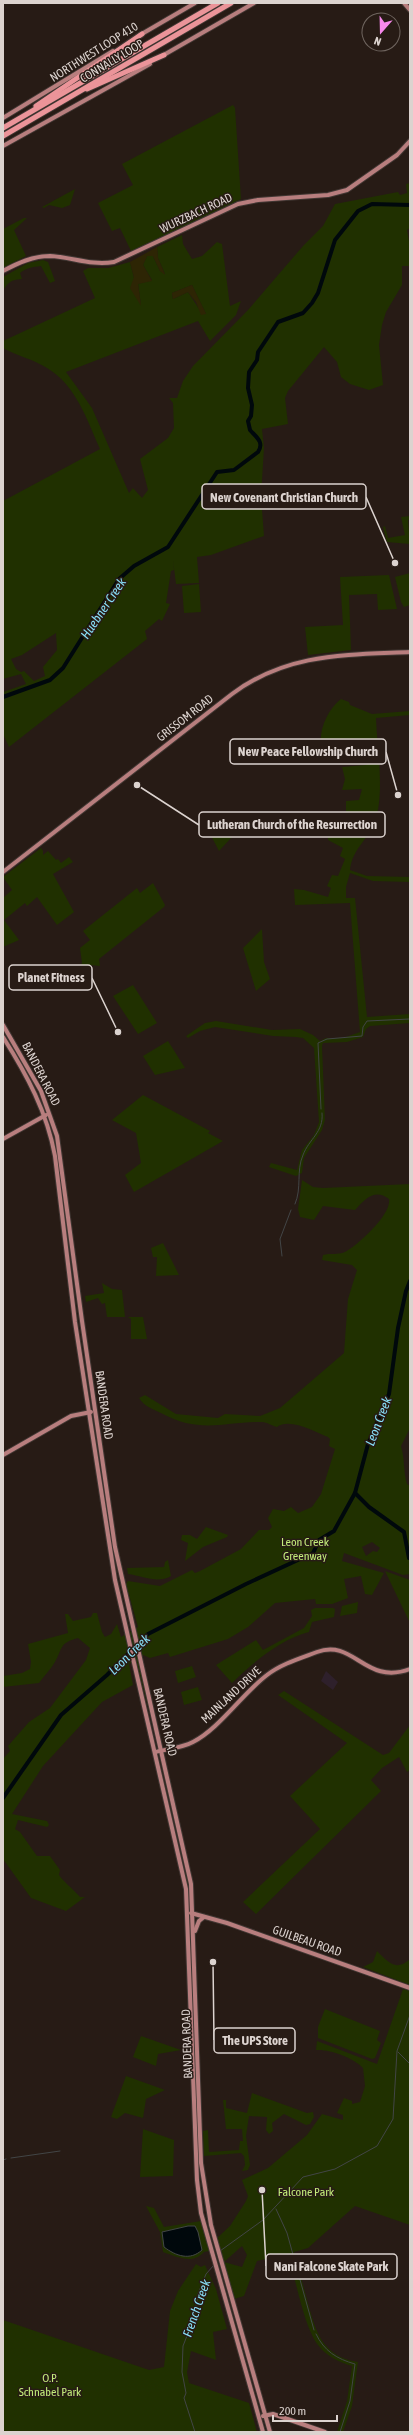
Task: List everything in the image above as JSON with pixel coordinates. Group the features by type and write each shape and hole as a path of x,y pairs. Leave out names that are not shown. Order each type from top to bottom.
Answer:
{"highway":[{"name":"CONNALLY LOOP","path":"3,128 218,3"},
{"name":"CONNALLY LOOP","path":"3,136 231,3"},
{"path":"223,8 235,3"},
{"path":"23,116 142,34"},
{"path":"84,89 92,88 164,55"}],"main road":[{"name":"NORTHWEST LOOP 410","path":"3,118 195,3"},
{"path":"3,146 254,3"},
{"path":"404,3 410,10"},
{"name":"WURZBACH ROAD","path":"3,271 24,261 41,257 56,257 92,263 114,262 238,204 339,193 358,183 387,163 410,141"},
{"name":"GRISSOM ROAD","path":"3,872 219,704 259,677 287,665 308,659 410,652"},
{"name":"BANDERA ROAD","path":"3,1025 36,1080 50,1112 57,1136 112,1526 133,1628 162,1750 191,1884 195,1915 194,1939 201,2169 207,2207 221,2263 270,2432"},
{"name":"BANDERA ROAD","path":"3,1037 36,1094 52,1139 75,1322 107,1527 127,1634 181,1867 187,1914 197,2180 201,2212 216,2270 263,2432"},
{"path":"3,1139 50,1112"},
{"path":"58,1178 64,1178"},
{"path":"3,1455 71,1416 95,1411"},
{"path":"107,1527 112,1526"},
{"name":"MAINLAND DRIVE","path":"155,1752 197,1740 267,1674 319,1651 332,1649 344,1652 381,1673 397,1673 410,1669"},
{"name":"GUILBEAU ROAD","path":"187,1914 231,1924 410,1988"},
{"path":"194,1939 198,1923 205,1917"},
{"path":"221,2284 227,2282"},
{"path":"259,2418 279,2415 325,2432"}],"shaded area":[{"path":"326,1671 338,1682 333,1690 321,1681"},
{"path":"188,2226 195,2226 202,2250 193,2255 183,2256 173,2253 164,2247 162,2232"}],"green space":[{"path":"233,105 235,108 241,199 131,251 120,228 112,231 98,203 133,185 122,164"},
{"path":"410,183 410,228 407,230 410,247 410,266 402,266 402,285 386,312 382,325 379,345 383,385 369,390 350,384 341,377 337,362 324,347 288,391 285,398 288,424 262,429 264,448 261,496 264,536 211,555 197,557 199,583 176,584 173,560 174,570 171,571 166,603 170,604 162,621 159,619 145,631 147,639 9,747 3,734 3,692 26,684 21,674 3,679 3,501 100,449 80,404 66,384 57,375 42,365 3,348 3,341 95,298 83,271 88,268 108,268 130,262 141,305 138,284 152,280 143,265 147,256 153,256 160,271 165,274 158,258 157,247 182,235 183,244 192,259 202,256 217,242 222,244 230,306 241,301 236,315 210,341 198,321 66,372 92,408 129,493 133,488 142,498 148,490 140,459 168,438 174,428 173,403 169,398 177,398 183,381 193,366 248,310 303,246 323,226 335,204 398,192 400,195 407,193 406,184","holes":["192,285 206,314 201,312 188,292 173,299 172,293","56,633 57,650 43,667 45,676 34,681 24,671 21,672 16,669 11,659 22,655"]},
{"path":"75,189 70,205 62,208 49,205 44,208 42,207"},
{"path":"24,218 27,218 14,230 26,256 3,268 3,229"},
{"path":"43,260 48,262 55,281 50,283 41,266 35,267 22,271 20,273 22,279 12,281 3,290 3,277 28,263"},
{"path":"410,516 410,520 408,520 410,544 387,542 383,527 385,526 388,538 405,535 401,517"},
{"path":"410,573 410,605 404,607 401,602 395,577"},
{"path":"389,575 397,609 378,610 377,594 349,595 351,650 308,655 305,627 343,625 340,577"},
{"path":"199,584 201,612 184,613 182,586"},
{"path":"341,699 349,702 350,705 372,714 410,711 410,715 376,718 380,770 380,797 378,810 375,822 357,850 351,863 350,870 367,876 410,877 410,882 373,881 350,873 346,887 346,898 355,898 367,1017 410,1014 410,1023 370,1026 366,1029 363,1037 347,1042 323,1043 325,1120 322,1130 304,1158 302,1173 296,1176 269,1167 271,1163 297,1170 302,1150 314,1135 319,1122 314,1048 303,1038 273,1036 215,1027 200,1031 188,1038 186,1036 205,1023 216,1021 272,1030 300,1029 313,1035 320,1041 326,1038 343,1038 360,1032 350,903 295,905 294,889 304,890 328,897 331,888 327,886 332,875 338,876 345,859 340,856 343,848 328,840 328,834 340,835 343,831 342,818 346,815 346,801 359,800 362,789 342,790 345,779 342,767 366,765 371,758 357,754 369,750 369,742 321,745 321,732 325,720 332,708"},
{"path":"231,821 232,837 219,851 207,828"},
{"path":"41,848 43,855 48,851 61,863 69,857 73,862 53,874 74,912 57,925 37,897 27,906 25,903 4,920 19,940 3,947 3,898 12,890 3,877"},
{"path":"153,883 165,905 164,907 99,959 100,966 91,965 83,972 77,972 82,963 80,948 90,940 83,931 137,888 140,893"},
{"path":"262,929 264,962 270,979 256,991 243,948"},
{"path":"133,985 157,1023 138,1034 113,996"},
{"path":"168,1041 185,1068 155,1075 143,1056"},
{"path":"143,1095 210,1131 208,1133 223,1141 134,1192 125,1175 141,1163 136,1133 112,1120"},
{"name":"Leon Creek Greenway","path":"302,1180 313,1187 323,1188 410,1184 410,1428 401,1446 407,1484 410,1486 410,1574 403,1575 344,1553 342,1561 384,1573 372,1595 365,1594 361,1576 344,1579 348,1598 332,1604 316,1604 315,1599 275,1603 248,1627 228,1639 170,1657 168,1653 150,1658 143,1655 138,1658 158,1746 136,1660 129,1664 133,1685 102,1702 43,1766 12,1814 47,1821 49,1825 47,1827 18,1820 15,1829 20,1832 37,1856 50,1856 60,1870 59,1875 61,1878 80,1897 85,1897 66,1911 31,1898 3,1859 3,1759 10,1751 8,1746 29,1722 50,1708 86,1660 90,1648 78,1638 64,1644 53,1665 39,1683 3,1687 3,1676 22,1673 30,1669 31,1662 28,1644 68,1633 65,1614 68,1614 73,1621 91,1617 93,1613 97,1613 102,1632 105,1637 111,1634 117,1624 121,1637 138,1627 126,1584 128,1581 160,1586 192,1570 195,1573 200,1571 241,1549 259,1530 269,1530 272,1527 268,1518 273,1509 284,1511 291,1507 298,1513 312,1507 321,1494 335,1449 329,1446 330,1439 328,1437 295,1424 282,1424 277,1427 262,1422 211,1425 187,1423 151,1409 139,1398 145,1395 176,1414 218,1418 225,1414 260,1416 280,1408 344,1353 348,1299 357,1270 352,1265 322,1260 323,1255 345,1252 358,1243 380,1221 389,1205 389,1199 379,1195 370,1196 355,1210 323,1206 314,1220 300,1217 298,1209","holes":["372,1542 380,1548 377,1552 373,1551 366,1556 362,1547"]},
{"path":"163,1243 179,1275 156,1276 157,1257 153,1257 151,1248"},
{"path":"102,1283 112,1289 122,1290 125,1317 107,1317 105,1303 102,1304 98,1298 86,1302 85,1296 104,1293"},
{"path":"128,1317 143,1317 147,1339 131,1339 131,1319"},
{"path":"206,1527 228,1535 227,1537 203,1547 185,1561 188,1543 181,1540 182,1535 190,1535 197,1539"},
{"path":"168,1560 171,1576 166,1578 150,1579 128,1574 127,1568 164,1567 165,1562"},
{"path":"385,1571 410,1580 410,1623"},
{"path":"358,1602 357,1613 340,1616 342,1606"},
{"path":"315,1608 333,1608 335,1609 334,1617 312,1622 309,1632 287,1640 277,1646 249,1667 232,1683 216,1665 256,1640 263,1650 304,1628 312,1616 311,1610"},
{"path":"192,1666 196,1677 178,1683 175,1671"},
{"path":"198,1687 202,1700 184,1705 181,1692"},
{"path":"284,1691 383,1755 389,1753 410,1725 410,1770 407,1772 399,1757 382,1768 371,1780 381,1791 256,1914 243,1902 320,1829 290,1796 347,1743 278,1695"},
{"path":"159,1756 188,1876 190,1910 185,1869"},
{"path":"377,1951 389,1962 396,1965 405,1963 410,1959 410,1985 363,1967 373,1962"},
{"name":"Falcone Park","path":"403,1989 410,1991 410,2225 355,2206 308,2248 294,2252 317,2332 328,2348 336,2354 346,2359 358,2362 352,2406 343,2432 337,2432 347,2401 352,2366 329,2356 318,2345 313,2337 300,2301 288,2253 280,2268 277,2267 274,2257 257,2261 244,2296 234,2299 217,2238 230,2226 246,2201 248,2196 242,2180 268,2168 307,2135 322,2114 343,2120 343,2115 337,2113 344,2098 352,2101 352,2104 360,2102 365,2086 363,2068 354,2061 341,2055 328,2051 316,2050 317,2041 377,2064","holes":["242,2246 247,2255 242,2267 224,2262"]},
{"path":"325,2009 380,2031 377,2040 381,2043 375,2058 372,2059 318,2038 318,2027"},
{"path":"141,2036 181,2050 158,2054 156,2066 133,2057"},
{"path":"126,2076 165,2090 146,2099 143,2118 125,2113 117,2119 111,2117"},
{"path":"252,2093 307,2113 313,2112 314,2117 310,2124 306,2125 284,2114 272,2123 273,2131 269,2134 266,2130 267,2117 249,2116 246,2136 250,2165 248,2170 242,2171 245,2165 244,2156 241,2153 204,2156 203,2131 208,2130 209,2152 239,2150 240,2141 243,2141 242,2129 226,2129 223,2100 226,2100 226,2108 247,2113"},
{"path":"143,2129 174,2140 173,2176 140,2177"},
{"path":"146,2206 154,2208 164,2227 201,2221 209,2251 190,2259 179,2258 163,2252 160,2232"},
{"name":"O.P. Schnabel Park","path":"196,2264 201,2267 205,2265 216,2289 227,2329 213,2332 216,2360 191,2351 187,2372 189,2383 249,2403 257,2432 3,2432 3,2320 149,2370 164,2367 170,2311 178,2291"}],"sand":[{"path":"157,247 158,258 165,275 160,271 153,256 147,256 143,265 152,281 138,284 141,306 130,288 134,277 130,262"},
{"path":"192,285 206,314 201,315 196,302 188,292 173,299 172,293"}],"waterway":[{"name":"Huebner Creek","path":"3,697 50,680 63,668 119,579 134,566 168,547 217,472 234,470 258,452 260,442 250,430 248,421 251,416 252,405 248,388 249,372 257,360 258,352 278,322 303,313 312,303 318,293 335,240 358,211 372,204 410,205"},
{"path":"321,1109 318,1043 327,1039 362,1036 363,1027 367,1021 410,1019"},
{"path":"295,1204 298,1192 301,1161 306,1149 321,1125 322,1113"},
{"path":"282,1256 280,1239 291,1210"},
{"name":"Leon Creek","path":"316,1547 319,1540 334,1531 355,1493 368,1444 389,1394 398,1328 406,1291 410,1281"},
{"name":"French Creek","path":"355,1493 369,1507 404,1532 409,1558"},
{"name":"Leon Creek","path":"3,1798 61,1715 107,1675 148,1634 246,1584 313,1553 315,1549"},
{"name":"French Creek","path":"220,2251 263,2220 303,2177 335,2169 377,2146 393,2119 397,2051 410,2015"},
{"path":"398,2052 410,2064"},
{"path":"11,2158 60,2151"},
{"path":"276,2209 287,2233 314,2330"},
{"name":"French Creek","path":"195,2432 184,2398 186,2393 182,2372 183,2346 194,2318 198,2294 206,2274 214,2265"},
{"path":"316,2334 319,2340 332,2354 342,2360 355,2364 350,2401 340,2432"}],"place":[{"name":"New Covenant Christian Church","path":"395,563"},
{"name":"Lutheran Church of the Resurrection","path":"137,785"},
{"name":"New Peace Fellowship Church","path":"398,795"},
{"name":"Planet Fitness","path":"118,1032"},
{"name":"The UPS Store","path":"213,1962"},
{"name":"Nani Falcone Skate Park","path":"262,2190"}]}
